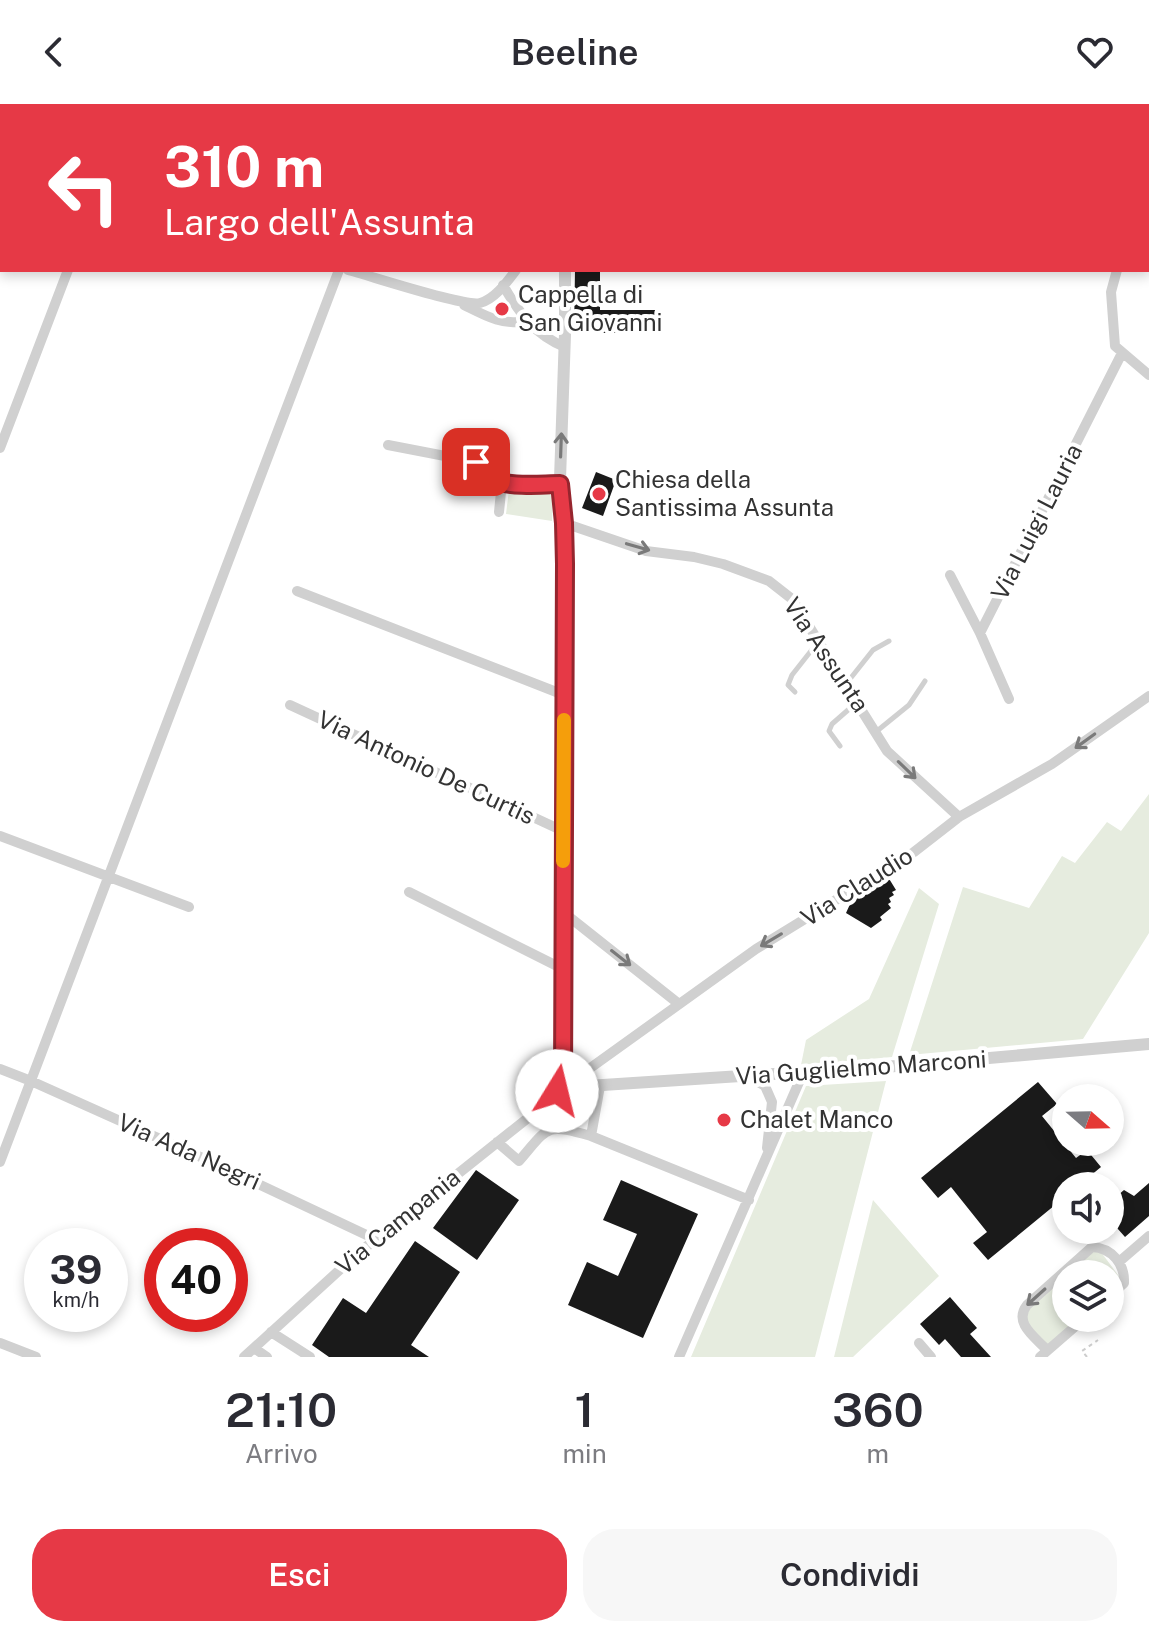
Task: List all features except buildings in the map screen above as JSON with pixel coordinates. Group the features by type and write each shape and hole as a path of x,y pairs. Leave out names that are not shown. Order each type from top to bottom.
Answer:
{"street":[{"path":"0,448 67,272"},
{"path":"0,1162 338,272"},
{"path":"355,272 476,304 489,299 514,272"},
{"path":"565,272 560,484 564,523 565,1087"},
{"path":"1116,272 1111,292 1115,346 1149,375"},
{"path":"503,285 527,322 549,341 565,347"},
{"path":"455,300 501,322 527,322"},
{"name":"Via Luigi Lauria","path":"980,633 1122,353"},
{"path":"388,445 476,462 502,482 560,484"},
{"path":"499,512 502,482"},
{"name":"Via Assunta","path":"564,523 646,551 708,561 769,581 792,599 887,751 959,817"},
{"name":"Via Luigi Lauria","path":"950,575 980,633"},
{"path":"297,591 564,695"},
{"path":"980,633 1009,699"},
{"name":"Via Claudio","path":"565,1087 756,949 914,852 959,817 1052,764 1149,696"},
{"name":"Via Antonio De Curtis","path":"290,705 563,831"},
{"path":"0,836 189,907"},
{"path":"409,892 563,969"},
{"path":"563,912 679,1004"},
{"name":"Via Guglielmo Marconi","path":"565,1087 749,1077 1149,1044"},
{"name":"Via Ada Negri","path":"0,1069 375,1239"},
{"path":"679,1357 803,1073"},
{"path":"749,1077 765,1086 772,1102 764,1166"},
{"path":"591,1136 600,1086"},
{"name":"Via Campania","path":"244,1357 375,1239 565,1087"},
{"path":"497,1142 519,1161 542,1134 552,1128 566,1128 749,1200"},
{"path":"1121,1260 1149,1236"},
{"path":"1077,1260 1092,1247 1105,1250 1119,1260"},
{"path":"1052,1283 1027,1305 1021,1318 1044,1354 1069,1332"},
{"path":"271,1332 310,1357"},
{"path":"0,1343 36,1357"},
{"path":"919,1343 931,1357"},
{"path":"254,1348 267,1357"}],"lane":[{"path":"845,685 873,650 889,641"},
{"path":"795,692 788,685 792,675 818,642"},
{"path":"876,732 909,705 925,681"},
{"path":"840,746 829,731 832,724 857,702"}],"path":[{"path":"1087,1357 1082,1351 1098,1340"}],"shaded area":[{"path":"509,490 550,494 553,498 552,521 506,514"},
{"path":"1149,794 1149,933 1083,1039 909,1055 963,887 1029,908 1062,856 1075,863 1107,822 1121,831"},
{"path":"919,888 939,904 892,1057 801,1065 806,1040 869,999"},
{"path":"886,1081 815,1357 691,1357 806,1086"},
{"path":"873,1200 939,1276 853,1357 834,1357"},
{"path":"1098,1248 1107,1260 1083,1260"},
{"path":"1052,1286 1052,1332 1068,1332 1045,1352 1022,1311"}],"slow traffic":[{"path":"563,861 564,720"}],"place":[{"name":"Cappella di San Giovanni","path":"502,309"},
{"name":"Chiesa della Santissima Assunta","path":"599,494"},
{"name":"Chalet Manco","path":"724,1120"}],"route":[{"path":"476,462 498,481 560,484 565,564 563,1083 557,1091"}]}
